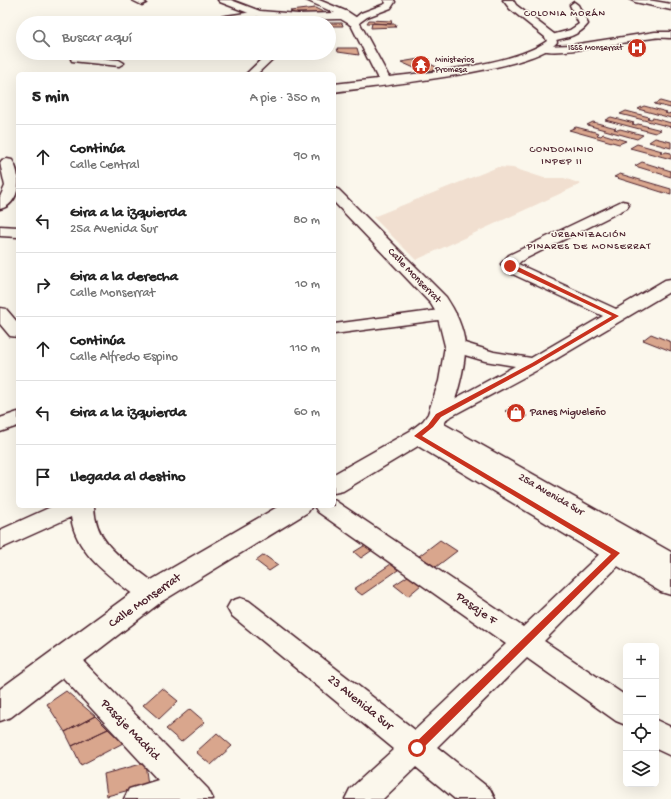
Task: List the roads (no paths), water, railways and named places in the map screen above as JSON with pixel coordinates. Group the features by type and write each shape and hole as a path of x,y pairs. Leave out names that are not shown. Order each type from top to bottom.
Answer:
{"street":[{"path":"223,0 259,14"},
{"path":"311,0 353,23"},
{"path":"353,23 364,15 389,4 391,2 388,0"},
{"path":"508,0 513,7 551,38"},
{"path":"634,0 671,7"},
{"path":"651,3 660,0"},
{"path":"551,38 570,34 581,28 584,24 574,5"},
{"path":"345,14 379,9"},
{"path":"304,16 331,11 345,14 352,18 353,23 385,81"},
{"path":"245,16 259,14 285,16"},
{"path":"546,49 566,49 655,35 671,35"},
{"path":"336,88 416,77 499,63 533,55 546,49 551,44 551,38"},
{"path":"80,60 119,63"},
{"path":"111,72 123,60"},
{"path":"253,72 266,60"},
{"path":"0,206 8,197 12,189 11,175 7,163"},
{"name":"Calle Monserrat","path":"336,195 440,301 447,314 454,346 450,381 429,426"},
{"path":"617,316 512,268 509,264 515,258 622,205"},
{"path":"0,231 16,232"},
{"path":"336,484 429,426 671,284"},
{"path":"0,313 11,334"},
{"path":"336,329 447,314"},
{"path":"454,346 492,358 534,364"},
{"path":"0,426 16,419"},
{"name":"25a Avenida Sur","path":"429,426 616,553 671,585"},
{"name":"25a Avenida Sur","path":"429,426 671,564"},
{"path":"0,540 70,508"},
{"path":"82,508 83,521 86,531 95,547 151,594"},
{"name":"Calle Monserrat","path":"0,708 151,594 295,508"},
{"name":"Pasaje F","path":"329,508 623,710"},
{"path":"361,799 417,748 616,553"},
{"name":"23 Avenida Sur","path":"240,608 479,799"},
{"name":"Pasaje Madrid","path":"64,660 192,793"},
{"path":"659,735 671,743"},
{"path":"140,799 192,793"}],"place":[{"name":"ISSS Monserrat","path":"637,48"},
{"name":"Ministerios Promesa","path":"421,65"},
{"name":"Panes Migueleño","path":"516,413"}],"district":[{"name":"COLONIA MORÁN","path":"565,14"},
{"name":"CONDOMINIO INPEP II","path":"562,156"},
{"name":"URBANIZACIÓN PINARES DE MONSERRAT","path":"589,240"}]}
